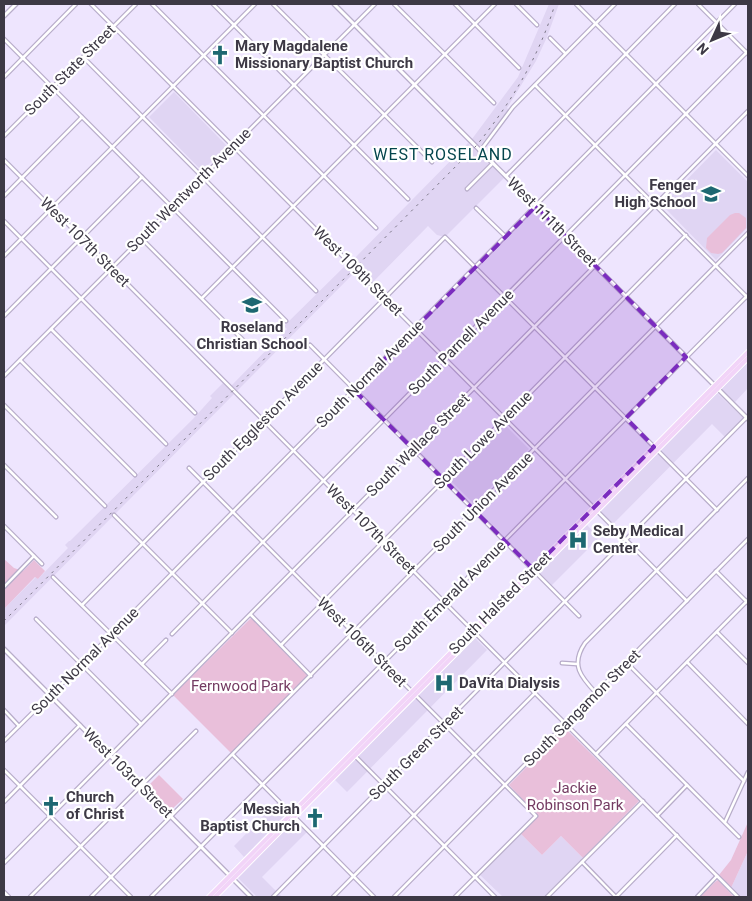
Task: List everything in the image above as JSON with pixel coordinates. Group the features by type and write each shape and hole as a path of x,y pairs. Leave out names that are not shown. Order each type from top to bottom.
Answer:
{"main road":[{"path":"4,16 16,4"},
{"name":"West 111th Street","path":"334,4 748,418"},
{"name":"South Halsted Street","path":"215,897 656,449 748,352"},
{"name":"South Halsted Street","path":"716,387 748,358"},
{"name":"West 103rd Street","path":"4,649 251,897"},
{"name":"South Halsted Street","path":"209,897 232,878"}],"street":[{"path":"4,77 76,4"},
{"name":"West 109th Street","path":"91,4 687,601"},
{"name":"South State Street","path":"4,136 136,4"},
{"path":"152,4 376,228"},
{"path":"213,4 408,199"},
{"path":"4,256 255,4"},
{"path":"274,4 432,162"},
{"name":"South Wentworth Avenue","path":"4,376 375,4"},
{"path":"394,4 494,103"},
{"path":"455,4 520,68"},
{"path":"202,298 495,4"},
{"path":"516,4 537,25"},
{"path":"576,4 748,174"},
{"path":"480,151 509,112 615,4"},
{"path":"506,176 675,4"},
{"path":"698,4 748,52"},
{"name":"South Normal Avenue","path":"4,742 735,4"},
{"path":"550,38 566,54"},
{"path":"4,39 286,321"},
{"name":"South Parnell Avenue","path":"172,634 748,52"},
{"path":"83,57 316,291"},
{"path":"535,85 748,296"},
{"name":"South Wallace Street","path":"4,863 748,112"},
{"path":"4,196 82,117"},
{"name":"West 107th Street","path":"4,160 738,897"},
{"path":"467,189 493,163"},
{"path":"4,316 142,177"},
{"path":"476,208 506,236"},
{"path":"4,221 195,412"},
{"name":"South Union Avenue","path":"91,897 748,233"},
{"name":"South Lowe Avenue","path":"281,645 686,235"},
{"name":"South Eggleston Avenue","path":"82,605 445,237 475,267"},
{"path":"142,238 246,343"},
{"path":"475,267 717,510"},
{"name":"South Emerald Avenue","path":"152,897 748,296"},
{"path":"51,329 166,444"},
{"path":"310,346 579,616"},
{"path":"20,360 135,475"},
{"path":"4,404 105,506"},
{"name":"South Green Street","path":"273,897 748,418"},
{"path":"4,465 56,517"},
{"name":"West 106th Street","path":"189,468 536,816 475,877"},
{"path":"596,693 582,677 577,664 585,643 748,479"},
{"path":"114,515 232,633"},
{"path":"4,526 42,564"},
{"name":"South Sangamon Street","path":"394,897 748,539"},
{"path":"4,587 34,556"},
{"path":"596,754 748,601 716,571"},
{"path":"53,576 172,694"},
{"path":"251,615 311,676"},
{"path":"36,619 141,724"},
{"path":"717,632 748,663"},
{"path":"142,664 166,640"},
{"path":"626,662 744,780"},
{"path":"687,662 748,724"},
{"path":"562,663 577,664"},
{"path":"334,897 535,693"},
{"path":"4,710 20,726"},
{"path":"626,724 739,837"},
{"path":"4,802 80,725"},
{"path":"30,897 196,731"},
{"path":"232,755 374,897"},
{"path":"354,755 495,897"},
{"path":"4,770 131,897"},
{"path":"724,822 748,772"},
{"path":"657,816 687,785"},
{"path":"547,897 643,801"},
{"path":"582,862 616,897 677,836"},
{"path":"696,897 717,876"},
{"path":"455,897 475,877"},
{"path":"4,892 9,897"}],"highlighted area":[{"path":"536,206 686,357 626,418 654,447 533,569 354,390"}],"shaded area":[{"path":"549,4 559,4 536,61 507,108 509,110 480,146 472,139 518,77"},
{"path":"174,92 227,146 202,171 149,117"},
{"path":"468,143 504,178 445,237 437,235 428,226 372,283 351,262"},
{"name":"Fenger High School","path":"716,150 748,182 748,227 716,260 662,205"},
{"path":"347,264 355,272 237,391 231,386 287,329 284,326"},
{"path":"748,362 748,388 735,402 721,389"},
{"path":"223,383 234,394 4,626 4,609 36,577 38,579 68,548 65,545 193,419 212,398 210,396"},
{"path":"717,393 745,420 726,438 712,424 613,524 600,512"},
{"path":"505,425 529,449 474,504 450,480"},
{"path":"587,525 599,538 551,586 539,574"},
{"path":"475,638 487,650 347,792 335,780"},
{"path":"277,802 287,813 244,857 234,846"},
{"path":"296,819 308,831 262,877 282,897 257,897 238,878"},
{"path":"521,834 542,855 561,836 583,858 544,897 503,897 480,875"},
{"path":"748,851 748,897 741,897 731,888"}],"green space":[{"path":"739,213 746,218 746,228 722,253 711,253 706,248 707,238 730,215"},
{"path":"4,559 14,568 23,571 34,560 45,571 38,579 35,577 4,609"},
{"name":"Fernwood Park","path":"251,618 308,676 231,753 173,695"},
{"name":"Jackie Robinson Park","path":"565,728 639,801 583,858 561,836 542,855 521,834 538,816 509,785"},
{"path":"159,775 183,799 171,810 148,786"},
{"path":"748,822 748,851 731,888 719,875 731,860"},
{"path":"718,880 734,897 700,897 715,882"}],"railway":[{"path":"4,621 476,146 501,113 523,79 541,42 555,4"}],"place":[{"name":"Mary Magdalene Missionary Baptist Church","path":"220,55"},
{"name":"Fenger High School","path":"711,194"},
{"name":"Roseland Christian School","path":"252,305"},
{"name":"Seby Medical Center","path":"578,540"},
{"name":"DaVita Dialysis","path":"444,683"},
{"name":"Church of Christ","path":"51,806"},
{"name":"Messiah Baptist Church","path":"315,818"}],"district":[{"name":"WEST ROSELAND","path":"443,154"}]}
